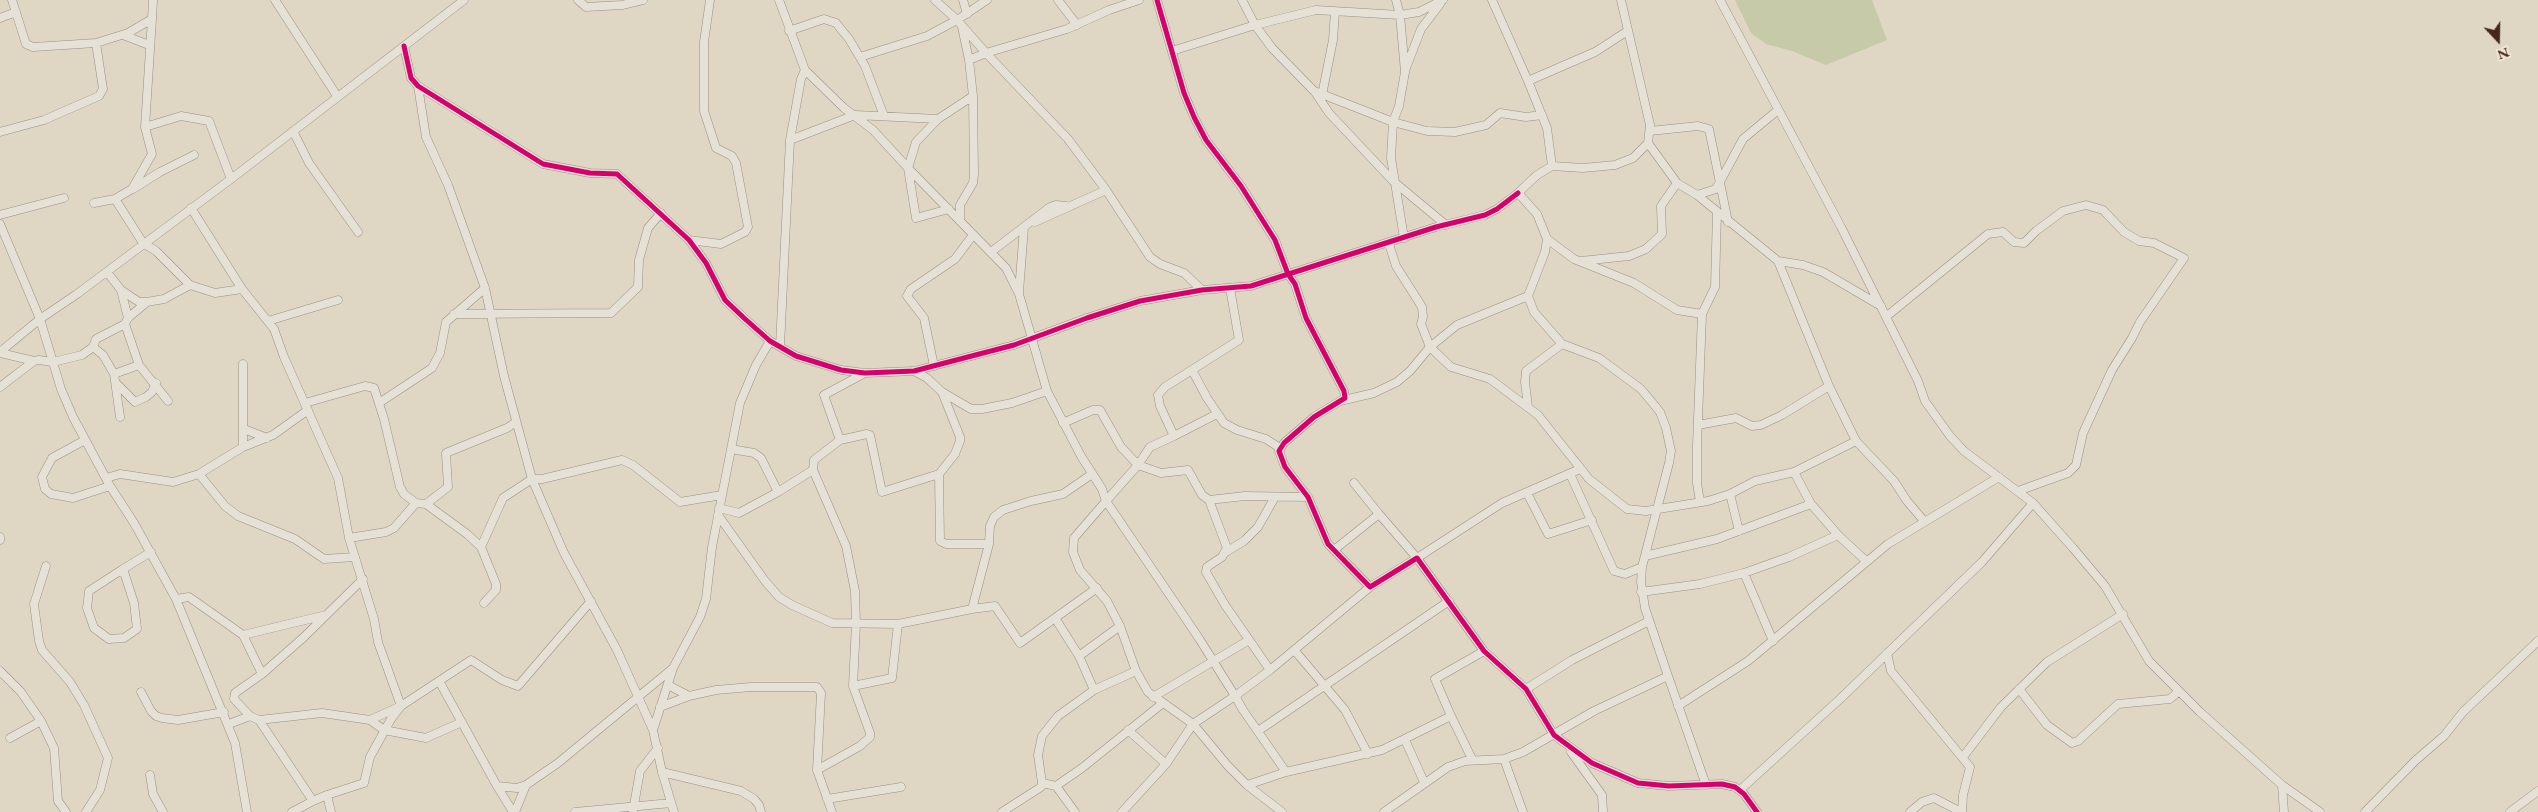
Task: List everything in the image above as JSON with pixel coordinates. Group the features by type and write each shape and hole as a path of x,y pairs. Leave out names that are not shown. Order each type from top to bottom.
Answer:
{"street":[{"path":"12,0 26,44 29,47 96,43 122,35 152,19"},
{"path":"132,189 152,154 145,128 153,0"},
{"path":"275,0 337,96"},
{"path":"0,353 40,319 107,272 143,243 231,179 464,0"},
{"path":"578,0 586,7 622,5 644,0"},
{"path":"689,240 721,244 745,232 748,227 736,163 732,156 716,148 704,111 704,42 710,0"},
{"path":"778,0 805,70 827,93 874,130 908,168 1006,268 1019,294 1046,391 1106,501 1286,772"},
{"path":"936,0 960,22 986,53 1056,125 1106,190 1150,257 1184,273 1202,290"},
{"path":"962,0 967,14"},
{"path":"860,57 915,41 960,22 967,14 987,0"},
{"path":"1058,0 1077,25"},
{"path":"969,60 1077,25 1109,10 1139,0"},
{"path":"1157,0 1184,93 1194,117 1206,140 1260,214 1275,240 1288,274 1295,284 1315,337 1344,391 1345,398 1314,417 1280,448"},
{"path":"1242,0 1255,25 1272,48 1314,90 1329,113 1393,181 1446,225"},
{"path":"1396,0 1400,16 1405,72"},
{"path":"1172,51 1255,25 1310,11 1400,16 1425,10 1443,0"},
{"path":"1404,238 1399,197 1393,181 1391,149 1393,122 1401,96 1405,72 1421,29 1443,0"},
{"path":"1492,0 1542,115 1550,143 1552,166"},
{"path":"404,46 411,78 418,86 542,164 590,174 617,174 689,240 706,263 725,300 770,341 809,362 841,370 865,373 914,370 934,366 1033,339 1115,308 1202,290 1251,286 1446,225 1485,215 1497,209 1537,175 1552,166 1583,168 1615,165 1633,158 1648,143 1650,131 1626,32 1621,0"},
{"path":"1720,0 1887,316 1918,381 1925,402 1964,451 2033,503 2092,569 2123,614 2137,644 2149,661 2282,785 2320,812"},
{"path":"0,18 16,12"},
{"path":"1322,95 1333,40 1335,12"},
{"path":"789,31 829,19 836,23 849,39 871,78 884,116"},
{"path":"960,22 969,60 973,96 974,179 960,205 960,219"},
{"path":"1528,82 1595,52 1626,32"},
{"path":"122,35 149,45"},
{"path":"0,132 44,120 99,96 103,89 96,43"},
{"path":"780,346 790,140 800,84 805,70"},
{"path":"418,86 426,137 448,185 485,288 516,422 532,479 564,553 617,650 653,730 662,772 674,812"},
{"path":"1314,90 1322,95 1393,122 1427,131 1444,132 1481,127 1488,124 1500,113 1526,117 1542,115"},
{"path":"949,209 916,218 908,168 916,142 938,119 973,96"},
{"path":"1697,195 1716,189 1743,139 1755,127 1778,110"},
{"path":"790,140 855,115 938,119"},
{"path":"145,128 181,116 209,121 231,179"},
{"path":"1650,131 1706,127 1711,133 1728,222"},
{"path":"293,130 309,163 358,232"},
{"path":"1648,143 1677,182 1697,195 1778,261 1803,265 1823,272 1881,306"},
{"path":"94,204 115,199 160,172 194,155"},
{"path":"1580,262 1629,256 1646,249 1662,234 1661,206 1677,182"},
{"path":"991,252 1050,207 1056,205 1066,206 1106,190"},
{"path":"1518,193 1537,214 1547,239 1565,254 1580,262 1634,283 1677,310 1702,314"},
{"path":"0,215 64,198"},
{"path":"115,199 143,243 156,251 190,285 215,293 242,289"},
{"path":"1887,316 1988,234 2003,232 2014,242 2024,243 2036,231 2063,211 2086,205 2103,210 2124,232 2140,241 2154,243 2184,258 2140,322 2112,370 2083,433 2076,465 2073,470 2018,491"},
{"path":"191,208 242,289 274,329 338,478 349,538 374,619 378,642 401,706"},
{"path":"1700,502 1696,483 1702,314 1715,287 1717,212"},
{"path":"454,314 611,313 638,287 639,260 648,228 660,213"},
{"path":"0,224 40,319 61,389 85,440 110,486 151,552 176,599 224,712 238,752 247,812"},
{"path":"1019,294 1026,226"},
{"path":"934,366 924,318 908,299 908,293 955,259 973,235"},
{"path":"1547,239 1545,252 1528,296 1534,312 1562,344 1607,363 1641,389 1660,412 1670,438 1671,451 1642,567 1641,592 1649,621 1706,784"},
{"path":"1389,244 1396,266 1422,307 1423,317 1421,324 1430,347 1451,367 1490,379 1528,407 1545,422 1580,469 1606,494 1627,509 1635,511 1656,509 1700,502 1730,494 1755,481 1794,472 1856,441"},
{"path":"1778,261 1829,386 1856,441 1894,481 1906,501 1924,521"},
{"path":"107,272 121,290 139,302 164,299 190,285"},
{"path":"379,403 432,368 440,353 443,328 454,314 485,288"},
{"path":"1174,436 1160,406 1158,395 1165,387 1239,340 1230,288"},
{"path":"121,290 126,321 139,365 156,383 168,401"},
{"path":"1340,401 1374,393 1392,385 1404,377 1430,347 1457,325 1528,296"},
{"path":"268,321 338,300"},
{"path":"0,387 39,360 53,362 82,355 93,347 96,339 126,321 146,302"},
{"path":"653,730 673,668 700,617 706,598 719,511 740,404 756,365 770,341"},
{"path":"1528,407 1525,382 1526,371 1562,344"},
{"path":"93,347 103,355 114,374 117,383 120,417"},
{"path":"0,353 34,362"},
{"path":"243,364 243,447"},
{"path":"114,374 139,365"},
{"path":"914,370 927,378 942,392 971,409 1012,403 1046,391"},
{"path":"1192,370 1217,414 1230,427 1266,439 1280,448 1282,462 1308,497 1323,537 1370,587"},
{"path":"840,440 824,395 865,373"},
{"path":"117,383 135,402 152,392 156,383"},
{"path":"106,478 120,474 173,482 199,474 243,447 267,438 307,406 365,386 374,388 400,487 404,494 416,503 426,504 480,547 496,584 496,590 484,603"},
{"path":"1698,425 1736,418 1752,426 1761,425 1782,415 1829,386"},
{"path":"817,770 860,746 870,737 870,733 853,686 856,624 855,591 846,546 813,470 814,460 840,440 867,434 870,435 882,492 939,474 955,454 960,441 942,392"},
{"path":"1063,423 1093,410 1100,410 1121,447 1138,465 1161,473 1188,470 1202,495 1209,500 1227,548 1226,552"},
{"path":"1217,414 1150,447 1138,465 1078,533 1072,545 1080,570 1107,601 1120,626 1136,671 1153,698 1193,724 1228,766 1247,785 1282,812"},
{"path":"426,504 448,487 446,453 507,428 516,422"},
{"path":"244,429 267,438"},
{"path":"85,440 52,458 42,477 46,489 51,494 74,498 110,486"},
{"path":"731,449 754,453 761,458 778,492"},
{"path":"480,547 502,498 532,479 542,479 622,460 633,465 680,502 722,495"},
{"path":"1122,812 1166,764 1193,724 1296,651 1370,587 1498,506 1580,469"},
{"path":"719,511 739,513 813,470"},
{"path":"1794,472 1811,504 1838,535 1866,561"},
{"path":"199,474 221,502 238,516 295,539 324,558 355,558"},
{"path":"939,474 940,541 946,544 989,544"},
{"path":"972,609 989,544 990,526 996,514 1038,498 1063,494 1092,474"},
{"path":"1570,474 1614,572 1625,574 1642,567"},
{"path":"1678,706 1730,675 1773,641 1866,561 1924,521 1999,477"},
{"path":"1354,482 1417,558 1484,651 1526,689 1554,735 1569,749 1592,764 1638,783 1669,786 1728,785 1740,790 1758,812"},
{"path":"1527,493 1548,534 1592,520"},
{"path":"1730,494 1739,531"},
{"path":"1209,500 1245,496 1308,497"},
{"path":"1270,670 1206,572 1207,567 1244,541 1258,527 1275,497"},
{"path":"349,538 386,532 394,528 416,503"},
{"path":"1740,790 1794,743 1982,562 2033,503"},
{"path":"1645,556 1706,542 1811,504"},
{"path":"719,511 779,597 832,623 898,624 995,606 1020,643 1097,588"},
{"path":"1334,550 1379,514"},
{"path":"1641,592 1700,584 1744,573 1838,535"},
{"path":"123,569 134,603 137,628 124,638 109,639 94,628 87,608 89,591 123,569 151,552"},
{"path":"46,566 34,604 39,641 42,650 70,682 84,706 108,758 100,790 86,812"},
{"path":"1744,573 1773,641"},
{"path":"363,580 262,674 233,696 250,716 259,720 322,713 370,720 384,730 426,738 462,722"},
{"path":"176,599 189,597 243,634 262,674"},
{"path":"1258,731 1449,600"},
{"path":"370,720 401,706 470,660 502,680 518,686 591,601"},
{"path":"1963,757 1988,722 2019,688 2052,658 2123,614"},
{"path":"243,634 327,615"},
{"path":"1055,618 1079,656 1094,690"},
{"path":"1526,689 1572,660 1649,621"},
{"path":"853,686 892,678 898,624"},
{"path":"1079,656 1120,626"},
{"path":"1153,698 1214,663 1249,640"},
{"path":"2365,812 2416,760 2444,736 2463,712 2538,641"},
{"path":"1296,651 1325,685 1349,718 1368,754"},
{"path":"1472,759 1435,679 1484,651"},
{"path":"1887,653 1891,671 1970,767 1963,795 1962,812 1946,802 1934,798 1922,802 1910,812"},
{"path":"497,786 517,788 526,785 558,763 673,668"},
{"path":"0,671 21,692 40,721 54,748 58,772 58,801 66,812"},
{"path":"1006,811 1038,790 1042,783 1038,755 1042,736 1058,716 1094,690 1136,671"},
{"path":"1384,812 1424,782 1448,767 1472,759 1504,759 1535,747 1594,711 1668,676"},
{"path":"439,680 497,786 514,812"},
{"path":"668,685 689,696"},
{"path":"660,707 689,696 716,690 751,687 816,687 821,693 817,770 832,812"},
{"path":"2019,688 2047,725 2072,743 2078,741 2118,704 2170,699 2179,690"},
{"path":"141,692 151,711 156,716 162,718 178,720 224,712"},
{"path":"1056,786 1104,753 1128,730 1163,703"},
{"path":"292,812 327,795 364,783 370,757 384,730 401,706"},
{"path":"228,724 250,716"},
{"path":"1247,785 1286,772 1368,754 1405,740 1451,716"},
{"path":"259,720 313,801"},
{"path":"10,738 40,721"},
{"path":"1128,730 1166,764"},
{"path":"1405,740 1424,782"},
{"path":"633,810 640,771 658,748"},
{"path":"1569,749 1602,795 1603,812"},
{"path":"1504,759 1523,812"},
{"path":"662,772 741,791 754,798 760,805 761,812"},
{"path":"150,775 153,794 163,812"},
{"path":"1042,783 1056,786 1076,812"},
{"path":"514,812 526,785"},
{"path":"2282,785 2284,812"},
{"path":"827,799 901,787"},
{"path":"2510,812 2538,791"},
{"path":"327,795 331,812"},
{"path":"576,812 633,810 670,803"}],"green space":[{"path":"1735,0 1872,0 1887,40 1826,65 1792,51 1766,44 1751,33"}],"cycle path":[{"path":"1157,0 1184,93 1194,117 1206,140 1241,186 1275,240 1288,274 1295,284 1306,318 1344,391 1345,398 1314,417 1284,443 1279,451 1285,467 1308,497 1328,544 1370,587 1417,558 1484,651 1526,689 1554,735 1592,763 1638,783 1669,786 1722,784 1735,787 1744,794 1757,812"},
{"path":"404,46 411,78 418,86 543,164 590,173 617,174 689,240 706,263 725,300 770,341 796,356 841,370 865,373 914,371 1014,345 1140,301 1202,290 1251,286 1436,227 1485,215 1497,209 1518,193"}]}
